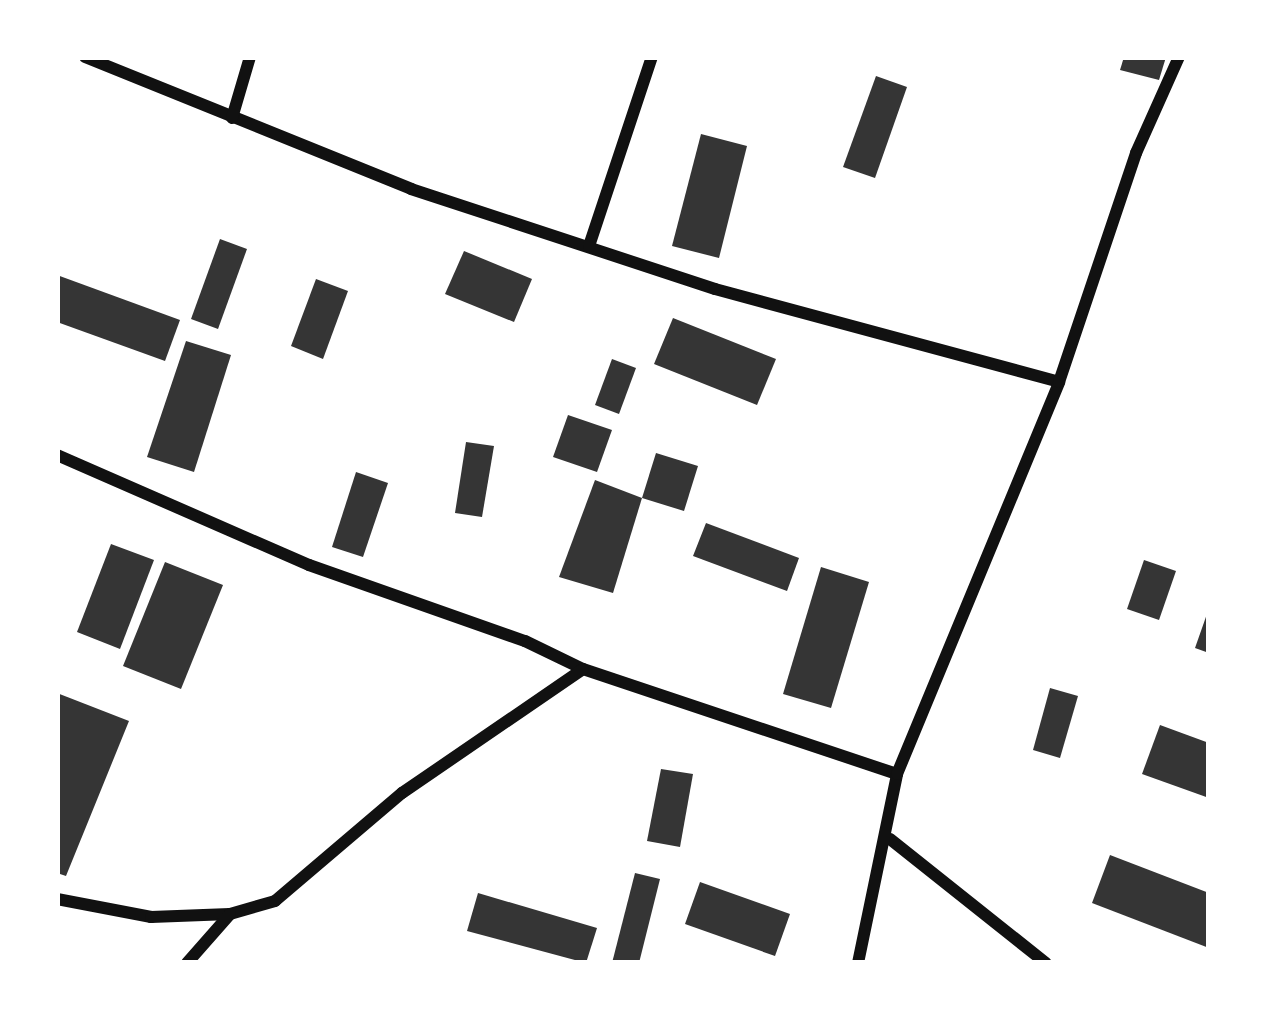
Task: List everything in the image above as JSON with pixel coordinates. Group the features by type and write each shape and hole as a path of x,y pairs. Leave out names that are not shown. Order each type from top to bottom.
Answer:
{"street":[{"path":"85,57 412,189 589,246 1059,382"},
{"path":"232,118 250,57"},
{"path":"589,246 652,57"},
{"path":"858,963 890,838 897,774 1059,382 1136,153 1179,57"},
{"path":"57,455 309,566 583,669 897,774"},
{"path":"57,899 151,917 230,914 275,901 402,794 583,669"},
{"path":"890,838 1046,963"},
{"path":"187,963 230,914"}],"building":[{"path":"1124,57 1166,57 1159,80 1120,70"},
{"path":"876,76 907,87 875,178 843,167"},
{"path":"701,134 747,146 719,258 672,246"},
{"path":"220,239 247,249 218,329 191,319"},
{"path":"464,251 532,279 514,322 445,294"},
{"path":"57,275 180,320 165,361 57,322"},
{"path":"316,279 348,291 323,359 291,346"},
{"path":"673,318 776,359 757,405 654,364"},
{"path":"186,341 231,355 194,472 147,457"},
{"path":"612,359 636,368 619,414 595,405"},
{"path":"568,415 612,430 597,472 553,457"},
{"path":"466,442 494,446 482,517 455,513"},
{"path":"656,453 698,466 684,511 642,498"},
{"path":"356,472 388,483 363,557 332,547"},
{"path":"595,480 642,498 613,593 559,577"},
{"path":"706,523 799,558 787,591 693,556"},
{"path":"111,544 154,560 120,649 77,632"},
{"path":"1144,560 1176,571 1159,620 1127,609"},
{"path":"165,562 223,585 181,689 123,666"},
{"path":"821,567 869,582 831,708 783,694"},
{"path":"1209,612 1209,653 1195,648"},
{"path":"1050,688 1078,696 1060,758 1033,750"},
{"path":"57,693 129,721 66,876 57,873"},
{"path":"1160,725 1209,743 1209,798 1142,774"},
{"path":"661,769 693,774 680,847 647,841"},
{"path":"1110,855 1209,893 1209,948 1092,903"},
{"path":"635,873 660,879 639,963 612,963"},
{"path":"700,882 790,914 775,956 685,924"},
{"path":"478,893 597,928 586,963 467,931"}]}
